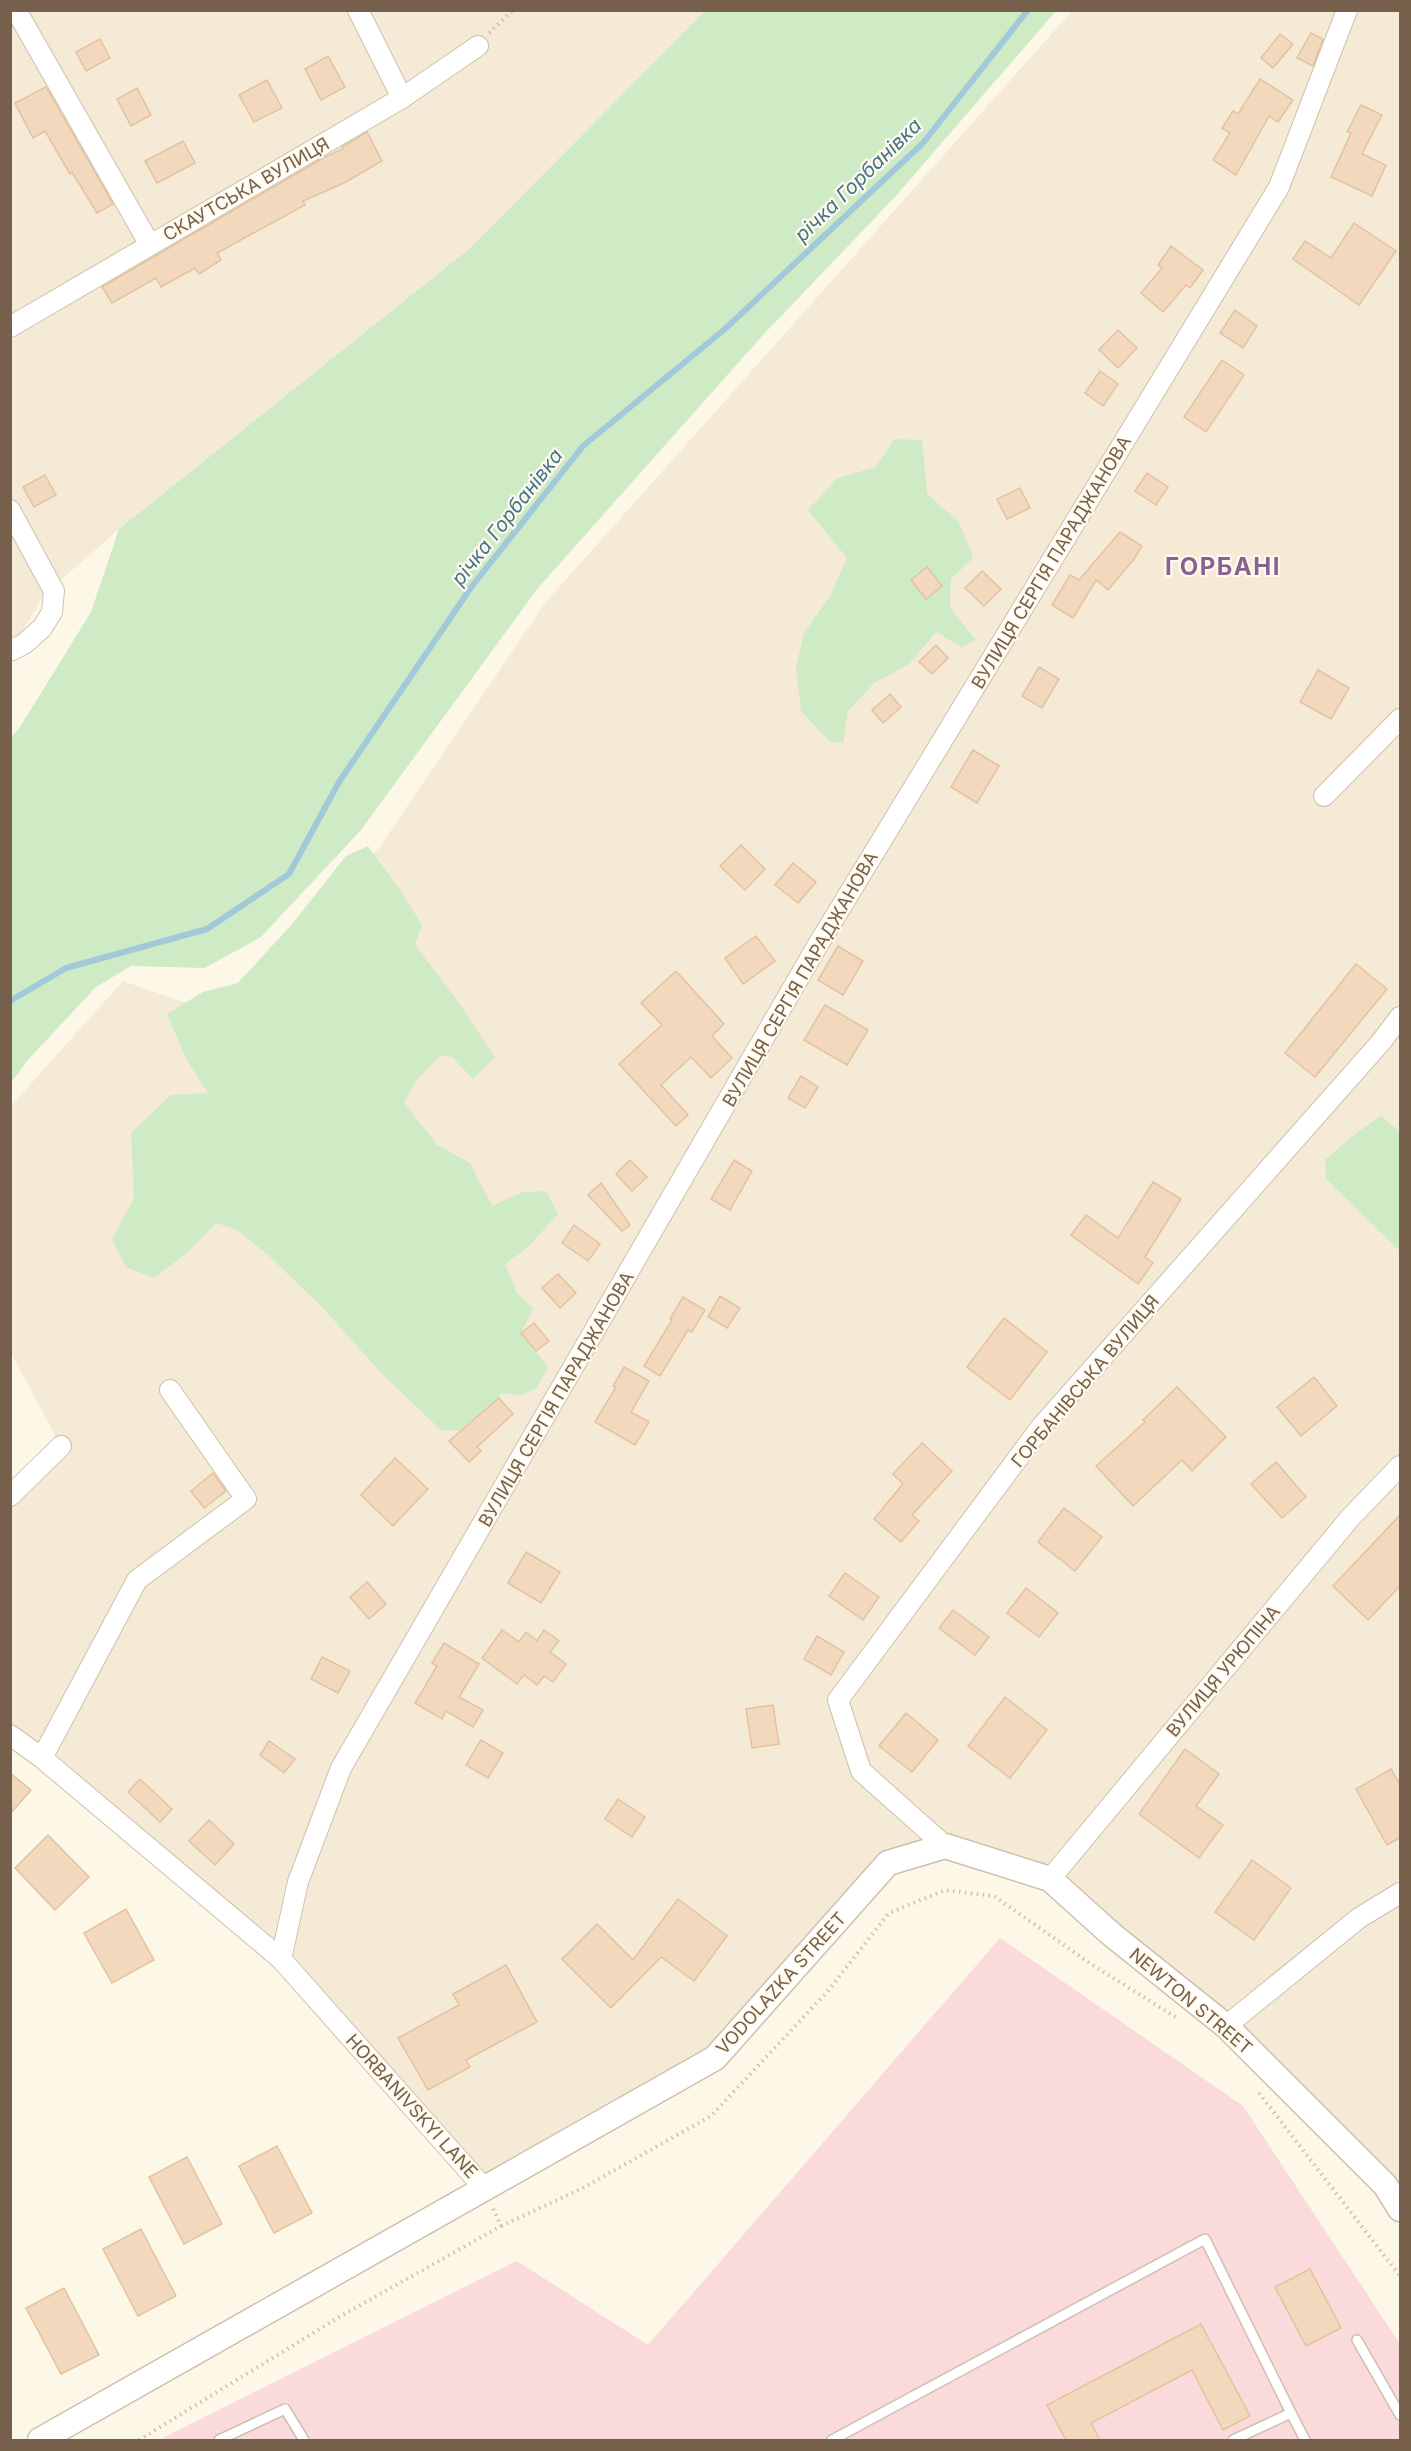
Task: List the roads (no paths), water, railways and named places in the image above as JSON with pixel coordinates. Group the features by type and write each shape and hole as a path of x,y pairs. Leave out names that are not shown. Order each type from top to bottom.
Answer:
{"street":[{"path":"16,10 150,245"},
{"path":"358,10 402,98"},
{"name":"ВУЛИЦЯ СЕРГІЯ ПАРАДЖАНОВА","path":"281,1959 297,1882 341,1768 816,948 1279,187 1347,10"},
{"name":"СКАУТСЬКА ВУЛИЦЯ","path":"10,327 402,98 478,46"},
{"path":"10,510 54,591 52,612 42,628 17,647"},
{"path":"1324,796 1401,719"},
{"name":"ГОРБАНІВСЬКА ВУЛИЦЯ","path":"945,1846 861,1771 838,1700 1041,1427 1401,1017"},
{"path":"42,1758 137,1580 246,1499 170,1390"},
{"path":"10,1496 61,1446"},
{"name":"ВУЛИЦЯ УРЮПІНА","path":"1050,1879 1350,1518 1401,1466"},
{"name":"HORBANIVSKYI LANE","path":"10,1735 42,1758 281,1959 484,2188 40,2440"},
{"name":"NEWTON STREET","path":"945,1846 1050,1879 1111,1934 1226,2026 1385,2185 1401,2209"},
{"name":"VODOLAZKA STREET","path":"484,2188 715,2058 888,1863 945,1846"},
{"path":"1226,2026 1359,1918 1401,1893"}],"lane":[{"path":"832,2440 1205,2239 1305,2440"},
{"path":"1357,2340 1401,2415"},
{"path":"219,2440 285,2409 304,2440"},
{"path":"1233,2440 1292,2413"}],"waterway":[{"name":"річка Горбанівка","path":"10,1001 66,968 207,929 289,874 339,782 472,586 583,446 725,329 923,143 1028,10"}],"district":[{"name":"ГОРБАНІ","path":"1223,566"}]}
